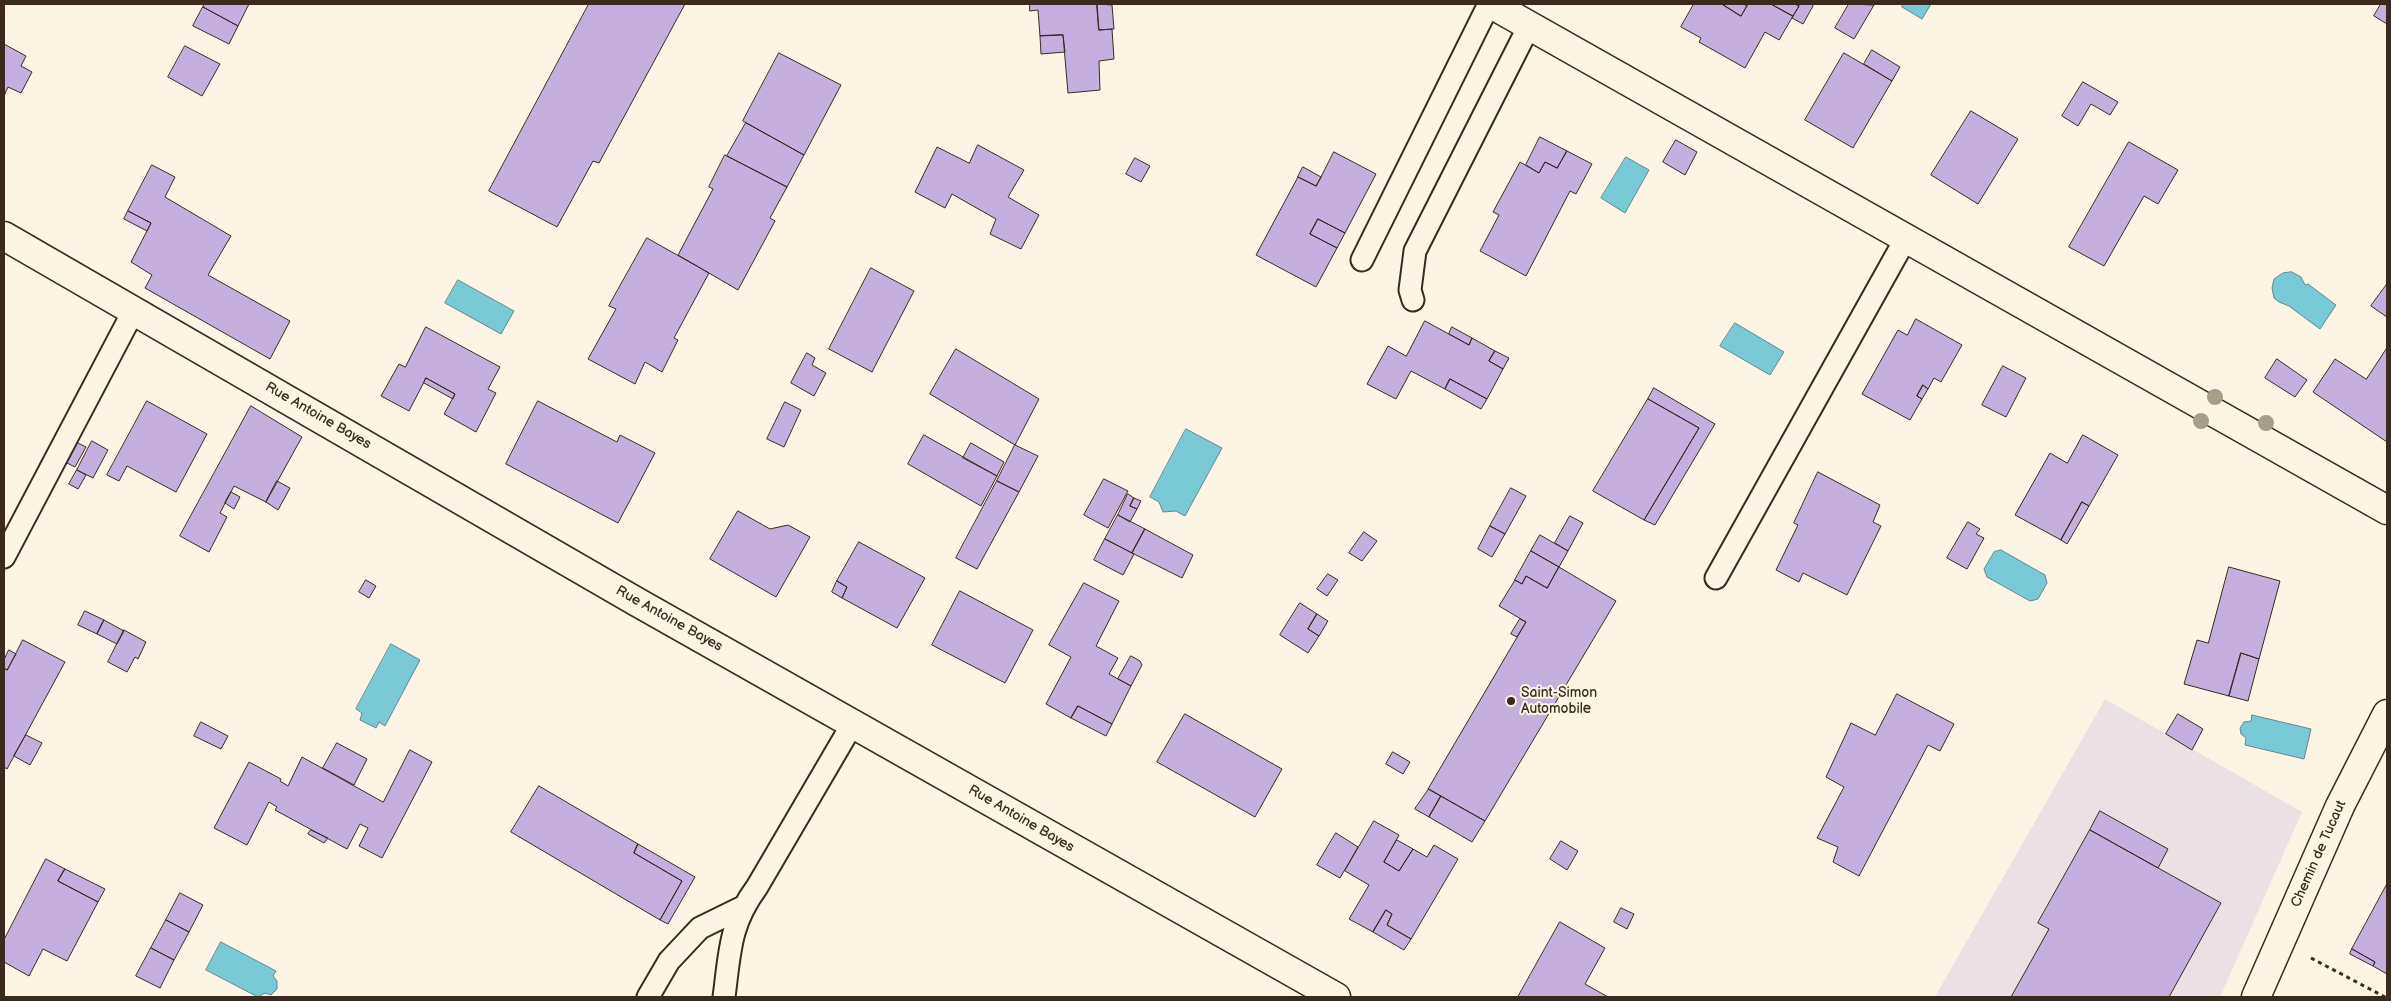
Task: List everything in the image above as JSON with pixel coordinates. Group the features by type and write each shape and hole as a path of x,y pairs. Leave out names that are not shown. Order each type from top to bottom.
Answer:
{"street":[{"path":"1490,4 2387,510"},
{"name":"Rue Antoine Bayes","path":"4,236 637,602 1336,997"},
{"name":"Chemin de Tucaut","path":"2256,997 2340,806 2387,714"}],"lane":[{"path":"1362,260 1490,4"},
{"path":"1413,300 1410,290 1416,251 1530,26"},
{"path":"1716,578 1906,238"},
{"path":"4,557 134,310"},
{"path":"724,997 732,934 743,907 758,887 853,723"},
{"path":"648,997 669,961 700,928 743,907"}],"path":[{"path":"2278,944 2327,964 2385,997"}],"shaded area":[{"path":"2105,699 2302,812 2220,997 1935,997"}],"water":[{"path":"1903,4 1931,4 1922,19 1902,7"},
{"path":"1626,157 1649,170 1625,213 1601,198"},
{"path":"2292,272 2301,277 2305,285 2308,284 2336,305 2320,329 2289,306 2274,298 2272,288 2274,279 2283,273"},
{"path":"458,280 514,311 501,334 445,303"},
{"path":"1735,323 1784,352 1770,375 1720,346"},
{"path":"1186,429 1222,448 1185,516 1176,511 1163,512 1159,502 1150,497"},
{"path":"2001,550 2045,575 2047,583 2038,599 2030,601 1987,577 1984,569 1994,552"},
{"path":"391,644 420,660 385,726 379,722 376,728 360,720 362,713 356,709"},
{"path":"2252,715 2311,729 2304,759 2245,745 2246,738 2241,734 2240,728 2244,722 2251,721"},
{"path":"221,942 276,971 273,976 277,981 277,989 271,995 265,993 258,997 206,970"}],"building":[{"path":"205,4 249,4 238,26 203,7"},
{"path":"589,4 685,4 599,163 593,161 557,227 489,191"},
{"path":"1030,4 1097,4 1099,30 1112,29 1114,59 1099,61 1100,90 1068,93 1063,35 1040,36 1038,10 1030,11"},
{"path":"1097,4 1112,5 1114,29 1099,30"},
{"path":"1694,4 1722,4 1741,16 1748,4 1771,4 1793,16 1779,40 1765,32 1745,68 1699,42 1701,38 1681,27"},
{"path":"1722,4 1743,4 1747,6 1741,16"},
{"path":"1771,4 1795,4 1799,6 1793,16"},
{"path":"1795,4 1812,4 1813,6 1803,24 1792,18 1799,6"},
{"path":"1849,4 1874,5 1854,39 1835,28"},
{"path":"2381,4 2387,4 2387,24 2374,16"},
{"path":"203,7 238,26 229,44 193,26"},
{"path":"1063,35 1065,52 1041,54 1040,36"},
{"path":"4,44 26,56 21,66 32,72 21,93 8,87 4,96"},
{"path":"185,46 220,64 202,96 168,77"},
{"path":"1872,50 1900,67 1892,81 1864,64"},
{"path":"779,53 841,85 804,155 743,121"},
{"path":"1844,53 1892,81 1853,148 1805,120"},
{"path":"2083,82 2118,102 2110,115 2091,104 2078,126 2062,116"},
{"path":"1971,111 2018,139 1978,204 1931,175"},
{"path":"746,123 804,155 787,187 727,156"},
{"path":"1540,137 1567,151 1557,168 1545,162 1539,173 1526,165"},
{"path":"1676,140 1697,152 1685,175 1663,162"},
{"path":"2129,142 2178,170 2158,204 2144,196 2104,266 2069,247"},
{"path":"978,145 1024,170 1008,197 1039,215 1021,249 990,234 996,219 952,194 945,208 915,192 937,147 969,163"},
{"path":"1567,151 1592,164 1576,194 1570,191 1526,276 1480,251 1499,215 1493,212 1520,162 1539,173 1545,162 1557,168"},
{"path":"1334,152 1376,174 1345,233 1318,219 1310,234 1337,248 1316,287 1256,255 1298,177 1316,186"},
{"path":"725,155 787,187 770,218 775,221 738,290 678,255 713,189 709,187"},
{"path":"1135,158 1150,166 1141,182 1126,174"},
{"path":"152,165 175,177 165,197 231,236 208,275 290,321 270,359 145,288 152,275 131,262 151,223 128,211"},
{"path":"1303,167 1321,177 1316,186 1298,177"},
{"path":"128,211 151,223 147,231 124,219"},
{"path":"1318,219 1345,233 1337,248 1310,234"},
{"path":"647,238 709,273 674,338 678,340 662,372 645,362 635,384 588,359 616,309 609,306"},
{"path":"871,268 914,291 872,372 829,349"},
{"path":"2387,284 2387,317 2371,306"},
{"path":"1916,319 1962,345 1941,382 1934,378 1928,389 1923,385 1917,396 1922,399 1910,420 1862,394 1898,330 1907,335"},
{"path":"1425,321 1469,345 1472,338 1495,351 1489,361 1503,369 1487,399 1450,379 1445,389 1411,371 1396,399 1367,384 1388,346 1406,356"},
{"path":"426,327 500,367 488,389 496,393 476,432 444,414 455,394 426,378 409,411 381,396 399,364 405,367"},
{"path":"1452,327 1472,338 1469,345 1449,334"},
{"path":"2387,348 2387,442 2313,392 2335,359 2366,379"},
{"path":"956,349 1039,399 1015,445 930,394"},
{"path":"1495,351 1509,358 1503,369 1489,361"},
{"path":"807,353 815,358 812,365 826,373 814,396 791,383"},
{"path":"2277,359 2307,380 2295,397 2265,378"},
{"path":"2003,366 2026,378 2006,417 1982,405"},
{"path":"426,378 455,394 453,399 424,383"},
{"path":"1450,379 1487,399 1481,409 1445,389"},
{"path":"1923,385 1928,389 1922,399 1917,396"},
{"path":"1654,388 1715,424 1655,525 1644,520 1699,428 1648,399"},
{"path":"1648,399 1699,428 1644,520 1593,491"},
{"path":"147,401 207,434 176,492 127,466 119,481 107,475"},
{"path":"538,401 617,442 620,435 655,453 618,523 506,464"},
{"path":"785,402 801,410 784,447 767,439"},
{"path":"251,406 302,437 266,502 234,486 220,513 227,517 209,552 180,536"},
{"path":"924,435 997,476 981,506 908,464"},
{"path":"2083,435 2118,455 2089,506 2082,502 2061,540 2015,515 2050,453 2067,463"},
{"path":"74,441 86,447 75,467 63,461"},
{"path":"92,441 108,450 93,478 77,470"},
{"path":"971,443 1004,462 997,476 963,458"},
{"path":"1015,445 1038,456 1019,492 997,481"},
{"path":"77,470 86,475 78,489 69,484"},
{"path":"1818,472 1880,505 1873,522 1881,526 1847,595 1803,573 1799,582 1776,570 1798,525 1794,523"},
{"path":"1104,479 1128,491 1108,528 1084,515"},
{"path":"277,481 290,488 278,510 266,502"},
{"path":"997,481 1019,492 977,569 956,558"},
{"path":"1511,488 1526,496 1505,534 1490,526"},
{"path":"231,492 240,497 234,509 225,503"},
{"path":"1128,494 1134,498 1130,506 1137,509 1130,522 1118,515"},
{"path":"1134,498 1141,501 1137,509 1130,506"},
{"path":"2082,502 2089,506 2067,544 2061,540"},
{"path":"738,511 770,529 788,525 810,537 776,597 710,559"},
{"path":"1118,515 1145,529 1132,553 1105,539"},
{"path":"1570,516 1583,523 1568,551 1555,543"},
{"path":"1968,522 1980,529 1976,534 1984,538 1967,569 1947,558"},
{"path":"1490,526 1505,534 1492,557 1478,549"},
{"path":"1145,529 1193,555 1182,578 1132,553"},
{"path":"1364,532 1377,541 1362,561 1349,553"},
{"path":"1540,535 1568,551 1559,567 1531,551"},
{"path":"1105,539 1134,554 1123,575 1094,560"},
{"path":"859,542 925,578 897,628 842,598 847,587 837,581"},
{"path":"1531,551 1559,567 1547,588 1526,576 1522,584 1515,580"},
{"path":"1559,567 1616,601 1485,821 1428,789 1526,622 1499,606 1515,580 1522,584 1526,576 1547,588"},
{"path":"2229,567 2280,581 2259,659 2241,653 2229,696 2184,684 2197,640 2208,643"},
{"path":"1328,574 1338,580 1327,596 1317,589"},
{"path":"366,580 376,586 369,598 359,592"},
{"path":"837,581 847,587 842,598 832,592"},
{"path":"1084,583 1119,601 1096,646 1118,658 1109,674 1131,686 1112,724 1078,706 1071,718 1046,704 1071,657 1049,645"},
{"path":"960,591 1033,630 1005,683 932,645"},
{"path":"1300,603 1317,614 1308,629 1319,636 1308,653 1280,635"},
{"path":"85,611 104,620 97,634 78,625"},
{"path":"1317,614 1328,621 1319,636 1308,629"},
{"path":"1520,619 1526,622 1517,637 1511,634"},
{"path":"104,620 124,631 117,644 97,634"},
{"path":"124,630 146,642 138,659 135,657 127,672 108,662"},
{"path":"23,640 65,662 7,769 4,767 4,668 7,670"},
{"path":"9,650 16,654 7,670 4,668 4,660"},
{"path":"2241,653 2259,659 2248,701 2229,696"},
{"path":"1131,656 1140,661 1142,665 1131,686 1118,679"},
{"path":"1897,694 1954,724 1940,751 1928,745 1859,876 1833,862 1838,847 1817,838 1844,787 1826,777 1851,723 1875,735"},
{"path":"1078,706 1112,724 1106,736 1071,718"},
{"path":"1185,714 1282,769 1255,817 1157,762"},
{"path":"2178,714 2203,729 2192,750 2166,734"},
{"path":"201,722 228,736 221,749 194,736"},
{"path":"26,735 42,743 30,765 14,756"},
{"path":"337,743 367,759 354,785 323,768"},
{"path":"410,750 432,762 382,858 359,846 368,828 360,824 347,849 275,810 277,807 269,802 247,845 214,828 249,762 281,779 280,781 288,786 302,757 383,802"},
{"path":"1393,752 1410,762 1403,774 1386,764"},
{"path":"539,786 638,844 634,853 682,881 660,920 511,832"},
{"path":"1429,789 1441,796 1429,817 1415,809"},
{"path":"1441,796 1485,821 1472,842 1429,817"},
{"path":"2100,811 2168,849 2158,868 2090,830"},
{"path":"1374,821 1399,835 1384,862 1399,871 1413,849 1427,857 1434,845 1458,859 1411,939 1387,925 1392,914 1386,910 1373,932 1349,919 1369,885 1345,871"},
{"path":"311,830 328,838 324,843 308,834"},
{"path":"2090,830 2221,903 2169,997 2011,997 2049,929 2038,923"},
{"path":"1336,833 1358,847 1340,878 1317,865"},
{"path":"1397,840 1413,849 1399,871 1384,862"},
{"path":"1561,841 1578,851 1567,870 1550,859"},
{"path":"638,844 695,877 668,924 660,920 682,881 634,853"},
{"path":"46,859 65,869 58,881 98,902 67,961 43,949 29,976 4,962 4,940"},
{"path":"65,869 105,889 98,902 58,881"},
{"path":"2387,884 2387,974 2373,966 2375,962 2352,949"},
{"path":"180,893 203,905 189,932 166,920"},
{"path":"1621,908 1634,914 1627,929 1614,922"},
{"path":"1386,910 1392,914 1387,925 1411,939 1404,950 1373,932"},
{"path":"166,920 189,932 174,960 151,948"},
{"path":"1560,922 1605,948 1585,984 1608,997 1518,997"},
{"path":"151,948 174,960 160,988 136,976"},
{"path":"2352,949 2375,962 2373,966 2350,954"}],"place":[{"name":"Saint-Simon Automobile","path":"1511,701"}]}
